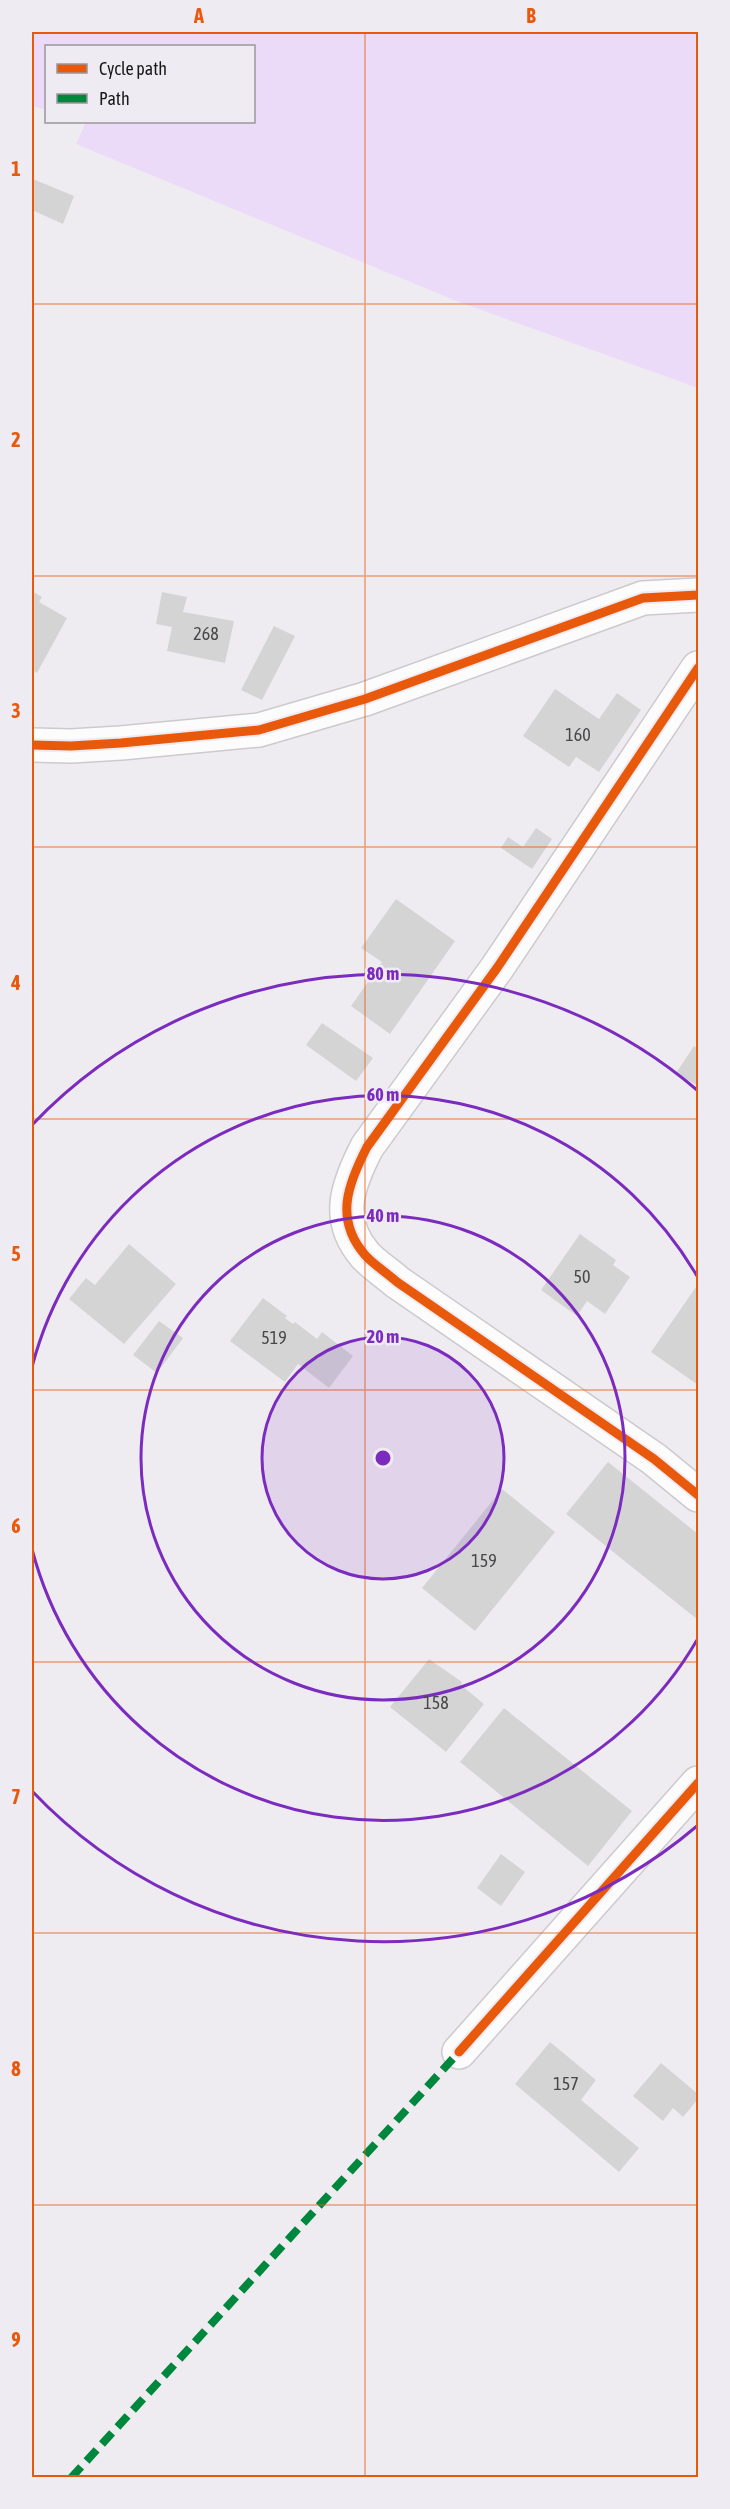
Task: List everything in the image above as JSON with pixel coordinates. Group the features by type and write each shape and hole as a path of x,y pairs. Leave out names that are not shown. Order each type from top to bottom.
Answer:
{"street":[{"path":"32,745 71,746 121,743 259,730 365,699 643,598 699,595"},
{"path":"699,668 497,968 367,1147 351,1176 345,1201 350,1230 365,1255 397,1282 654,1459 699,1496"},
{"path":"459,2052 699,1783"}],"shaded area":[{"path":"32,32 698,32 698,388 459,302 76,144 86,123 255,123 255,45 45,45 45,110 32,106"}],"building":[{"path":"33,179 74,196 63,224 32,210"},
{"path":"32,591 42,597 39,602 67,618 37,673 32,670"},
{"path":"162,592 187,597 183,612 234,621 225,663 167,651 172,627 156,624"},
{"path":"274,626 295,636 262,700 241,690"},
{"path":"555,689 599,719 617,693 641,710 599,772 576,757 569,767 523,736"},
{"path":"536,828 552,839 532,869 501,848 508,837 523,847"},
{"path":"396,899 455,941 390,1034 351,1006 382,962 361,948"},
{"path":"322,1023 373,1058 356,1081 306,1045"},
{"path":"694,1046 698,1049 698,1086 676,1073"},
{"path":"580,1234 616,1260 613,1265 630,1277 605,1314 587,1301 577,1316 541,1290"},
{"path":"129,1244 176,1284 124,1344 69,1299 86,1278 95,1285"},
{"path":"698,1284 698,1385 651,1352"},
{"path":"263,1298 287,1316 285,1318 293,1324 295,1322 317,1339 322,1332 353,1356 329,1388 298,1364 285,1382 230,1341"},
{"path":"159,1321 183,1338 157,1373 133,1355"},
{"path":"608,1462 698,1534 698,1620 566,1514"},
{"path":"502,1489 555,1532 475,1631 422,1588"},
{"path":"429,1659 462,1682 461,1685 484,1704 446,1752 390,1707"},
{"path":"504,1708 632,1811 588,1866 460,1762"},
{"path":"501,1854 525,1872 501,1906 477,1888"},
{"path":"550,2042 596,2080 581,2100 639,2148 619,2172 515,2084"},
{"path":"661,2063 698,2094 698,2099 683,2117 673,2108 663,2121 633,2096"}],"marked path":[{"path":"71,2478 459,2052"}],"cycle path":[{"path":"32,745 71,746 121,743 259,730 365,699 643,598 698,595"},
{"path":"698,668 497,968 367,1147 354,1174 347,1201 347,1215 355,1242 372,1262 397,1282 654,1459 698,1495"},
{"path":"459,2052 698,1783"}]}
